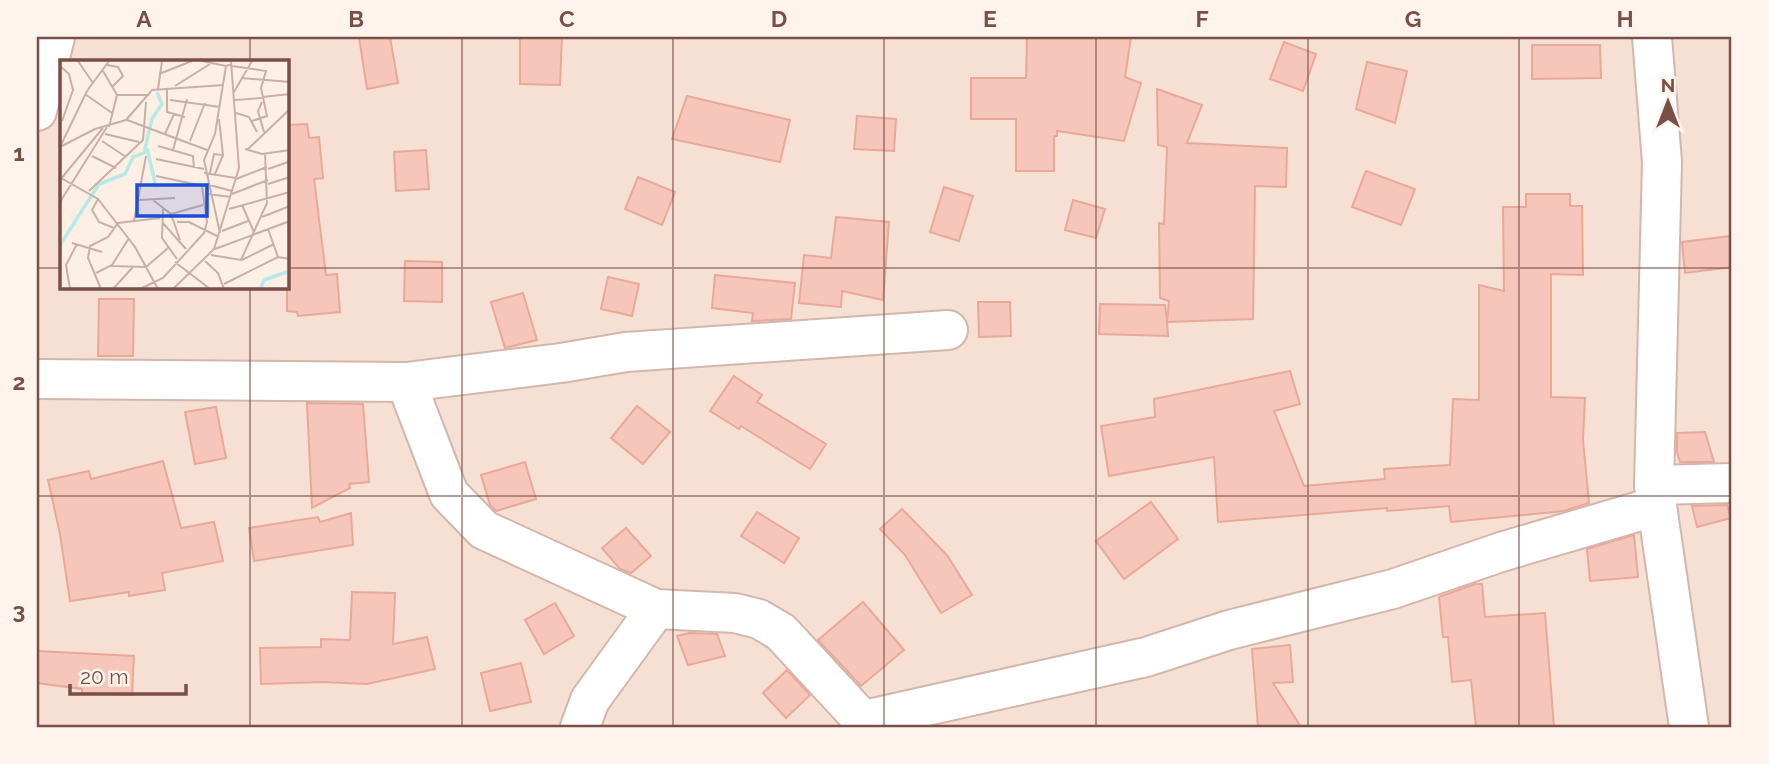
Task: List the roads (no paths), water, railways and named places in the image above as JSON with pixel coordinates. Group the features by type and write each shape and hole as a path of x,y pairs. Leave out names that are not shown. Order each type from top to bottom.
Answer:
{"street":[{"path":"37,111 55,37"},
{"path":"1653,37 1661,162 1655,496 1689,727"},
{"path":"37,379 405,382 561,363 626,352 948,330"},
{"path":"405,382 449,494 484,530 656,609 735,613 759,619 781,632 866,724 1146,657 1229,630 1393,589 1655,496 1732,483"},
{"path":"580,727 590,700 656,609"}]}
